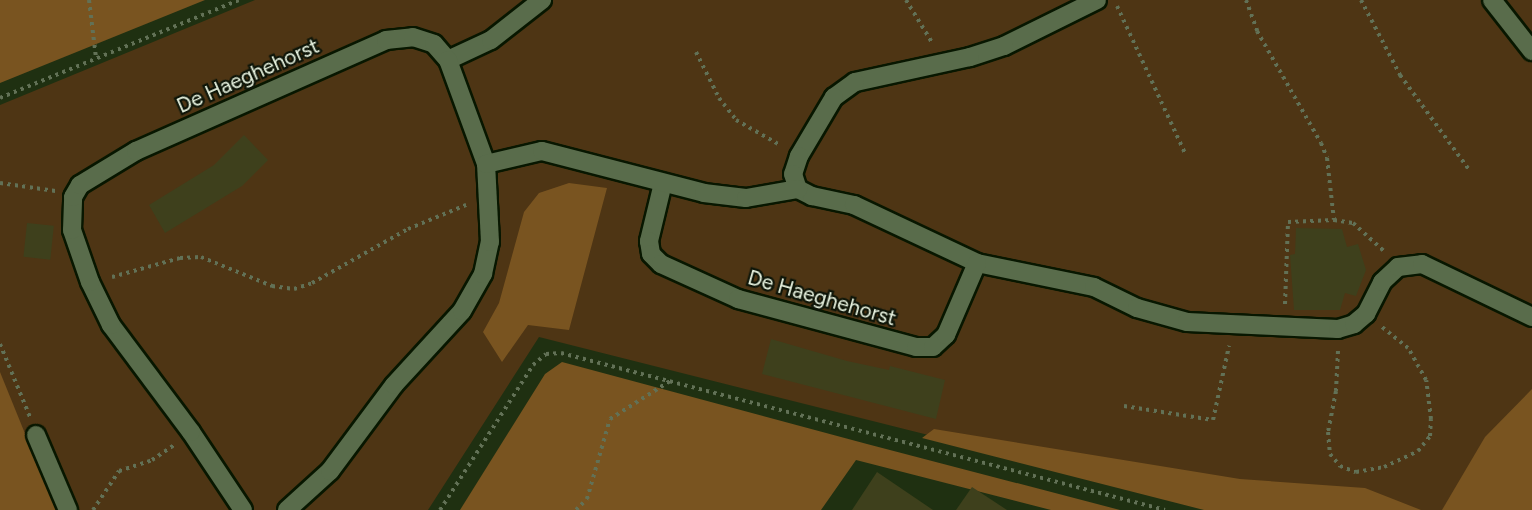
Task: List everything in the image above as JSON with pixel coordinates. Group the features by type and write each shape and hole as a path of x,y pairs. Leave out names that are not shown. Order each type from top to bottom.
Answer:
{"lane":[{"path":"448,60 490,40 542,0"},
{"path":"798,189 793,174 799,156 834,96 855,82 944,63 1004,46 1097,0"},
{"path":"1492,0 1532,51"},
{"name":"De Haeghehorst","path":"73,197 92,175 136,151 386,40 413,37 434,44 448,60 486,164 490,242 483,274 462,311 394,385 330,471 287,510"},
{"path":"486,164 542,151 663,183 746,198 798,189 812,196 854,205 977,263 1094,287 1137,308 1186,322 1338,329 1354,324 1366,314 1382,282 1398,267 1422,264 1532,317"},
{"name":"De Haeghehorst","path":"663,183 649,241 651,255 661,264 738,299 916,347 933,347 946,335 977,263"},
{"path":"73,197 72,230 90,282 111,325 191,432 243,510"},
{"path":"36,435 68,510"}],"path":[{"path":"88,0 96,58"},
{"path":"0,98 239,0"},
{"path":"906,0 944,63"},
{"path":"1114,0 1186,155"},
{"path":"1246,0 1257,31 1321,143 1327,159 1334,220"},
{"path":"1360,0 1400,75 1470,171"},
{"path":"696,52 719,98 736,120 799,156"},
{"path":"0,183 46,189 73,197"},
{"path":"90,282 180,258 201,257 272,286 294,289 312,283 408,229 486,196"},
{"path":"1284,327 1288,222 1334,220 1353,223 1398,267"},
{"path":"1338,329 1336,391 1328,432 1330,454 1340,466 1356,472 1384,466 1418,451 1430,436 1426,380 1408,348 1366,314"},
{"path":"1124,406 1213,420 1233,325"},
{"path":"0,344 36,435"},
{"path":"440,510 533,365 546,354 561,352 1165,510"},
{"path":"576,510 587,499 610,419 670,381"},
{"path":"93,510 119,471 152,460 191,432"}],"shaded area":[{"path":"0,0 205,0 0,83"},
{"path":"255,0 1532,0 1532,411 1465,510 1226,510 539,337 428,510 0,510 0,105"},
{"path":"569,183 607,188 569,330 528,325 502,362 483,332 499,303 524,212 539,193"},
{"path":"562,362 1120,510 1051,510 856,460 821,510 460,510 545,374"},
{"path":"0,372 56,510 0,510"},
{"path":"1532,389 1532,510 1442,510 1485,437"},
{"path":"934,429 1240,479 1365,488 1421,510 1204,510 922,438"}],"building":[{"path":"244,135 268,160 242,186 165,233 149,205 214,165"},
{"path":"27,223 54,226 50,260 23,257"},
{"path":"1296,228 1342,229 1347,247 1358,244 1366,270 1356,296 1345,293 1340,310 1294,310 1290,255 1295,254"},
{"path":"771,339 847,361 889,370 890,366 945,380 936,419 762,374"},
{"path":"877,472 933,510 852,510"},
{"path":"972,487 1007,510 956,510"}]}
